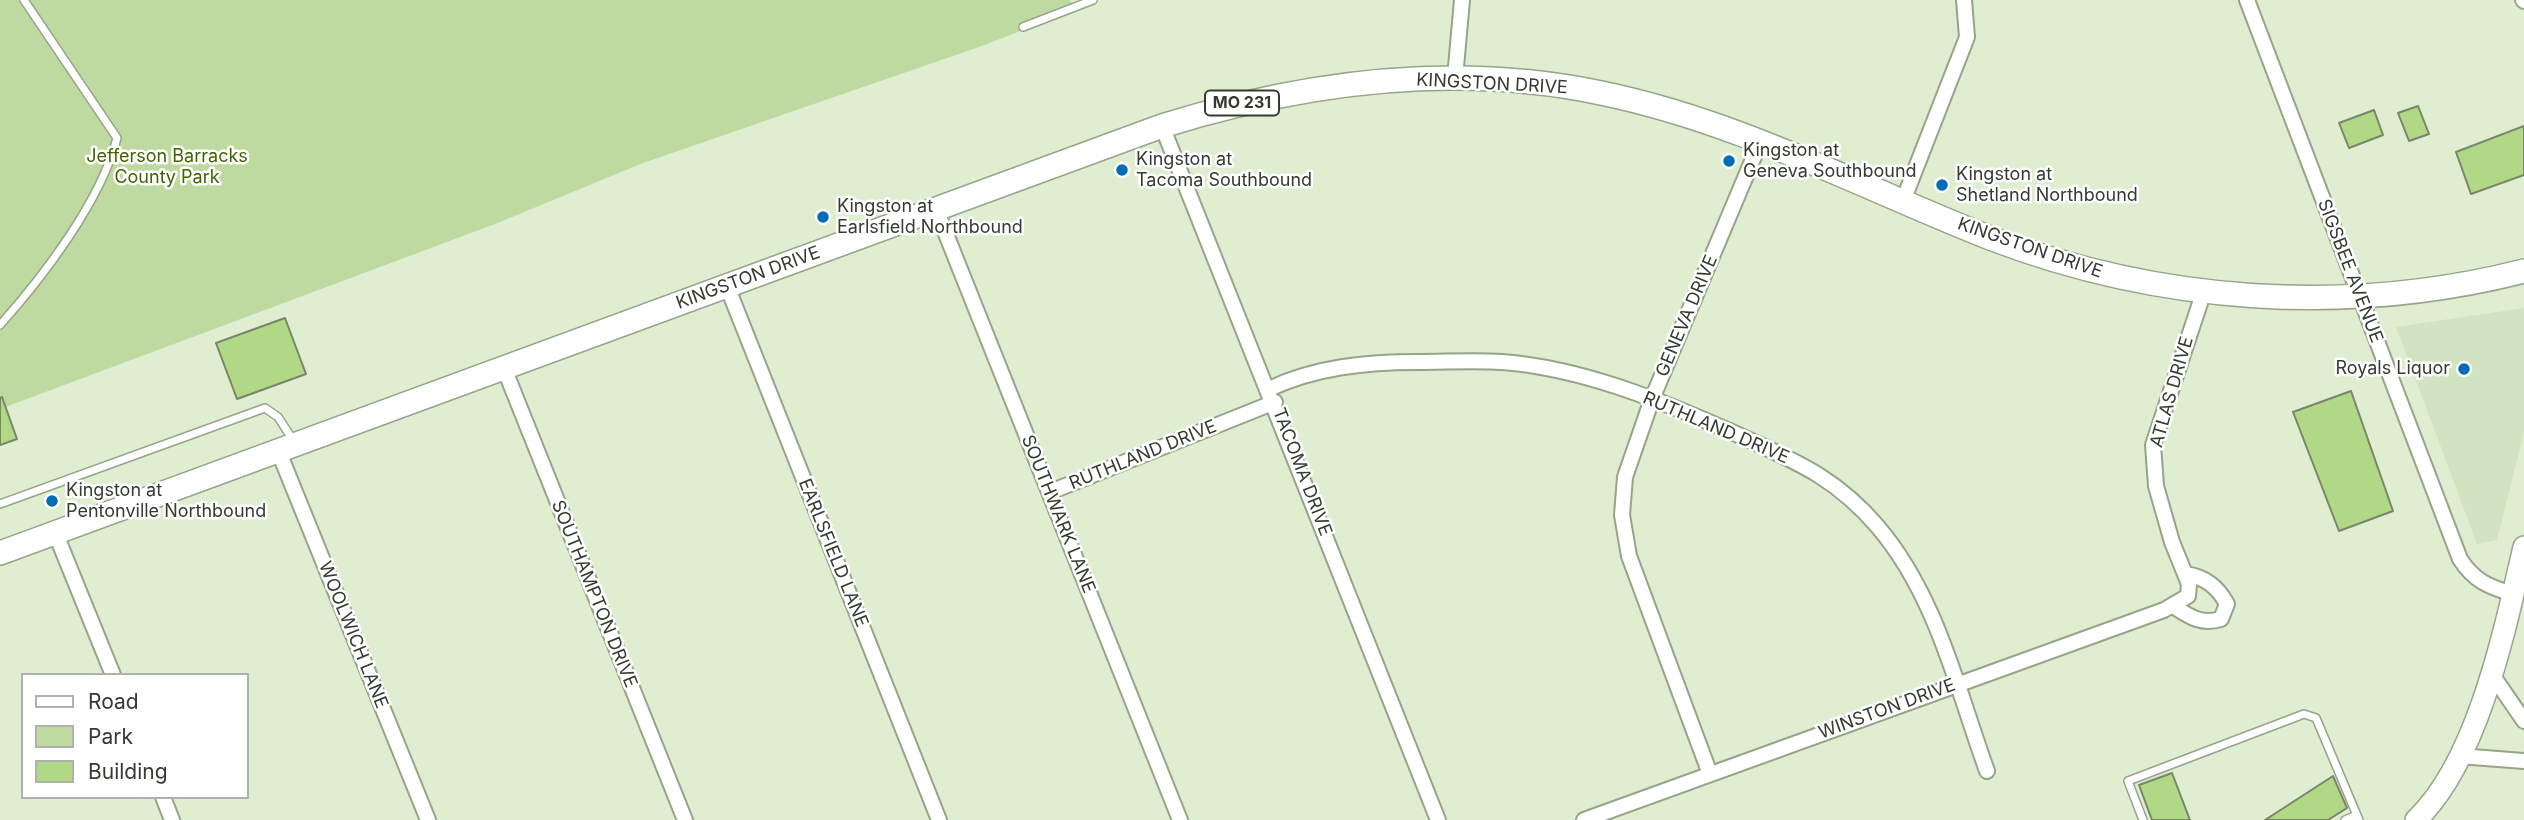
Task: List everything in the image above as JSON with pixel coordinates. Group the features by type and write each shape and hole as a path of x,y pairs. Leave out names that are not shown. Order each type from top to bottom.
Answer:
{"main road":[{"name":"KINGSTON DRIVE","path":"0,553 1162,126 1233,105 1360,82 1455,78 1519,81 1598,92 1687,114 1761,140 1993,239 2077,267 2131,280 2271,298 2360,296 2448,286 2524,271"},
{"path":"2421,818 2459,757 2491,673 2524,547"}],"street":[{"path":"1455,78 1462,0"},
{"path":"1903,201 1967,37 1965,0"},
{"name":"SIGSBEE AVENUE","path":"2247,0 2460,559 2470,575 2483,584 2513,594"},
{"name":"TACOMA DRIVE","path":"1162,126 1272,395 1438,820"},
{"name":"GENEVA DRIVE","path":"1710,774 1629,555 1622,515 1625,477 1652,399 1761,140"},
{"name":"SOUTHWARK LANE","path":"936,209 1180,820"},
{"name":"EARLSFIELD LANE","path":"727,286 939,820"},
{"name":"ATLAS DRIVE","path":"2188,596 2189,584 2156,486 2153,445 2204,291"},
{"name":"RUTHLAND DRIVE","path":"1050,492 1272,395 1294,377 1386,362 1504,362 1581,377 1652,399 1798,462 1845,491 1905,562 1926,601 1987,771"},
{"name":"SOUTHAMPTON DRIVE","path":"504,368 685,820"},
{"name":"WOOLWICH LANE","path":"287,447 428,820"},
{"path":"55,532 112,673"},
{"path":"2173,606 2194,620 2209,622 2221,619 2227,604 2219,590 2201,577 2185,574"},
{"name":"WINSTON DRIVE","path":"1584,820 2173,606 2188,596"},
{"path":"2491,673 2524,721"},
{"path":"2459,757 2524,761"},
{"path":"164,799 172,820"}],"lane":[{"path":"0,325 39,282 110,167 117,138 24,0"},
{"path":"1023,27 1093,0"},
{"path":"0,504 265,408 278,417 287,447"},
{"path":"2143,820 2128,781 2304,714 2316,718 2358,817 2345,820"}],"shaded area":[{"path":"2524,308 2524,432 2497,540 2477,544 2396,327"}],"green space":[{"name":"Jefferson Barracks County Park","path":"0,0 1070,0 1075,10 979,47 643,163 495,224 0,409"}],"building":[{"path":"2418,106 2429,134 2409,141 2398,113"},
{"path":"2374,110 2383,135 2349,148 2339,123"},
{"path":"2524,126 2524,175 2471,194 2456,152"},
{"path":"285,318 306,374 237,399 216,343"},
{"path":"2351,391 2393,511 2339,531 2293,412"},
{"path":"2,397 17,439 0,445 0,398"},
{"path":"2172,773 2190,820 2152,820 2139,785"},
{"path":"2333,776 2347,808 2328,820 2265,820"}],"place":[{"name":"Kingston at Geneva Southbound","path":"1729,161"},
{"name":"Kingston at Tacoma Southbound","path":"1122,170"},
{"name":"Kingston at Shetland Northbound","path":"1942,185"},
{"name":"Kingston at Earlsfield Northbound","path":"823,217"},
{"name":"Royals Liquor","path":"2464,369"},
{"name":"Kingston at Pentonville Northbound","path":"52,501"}]}
